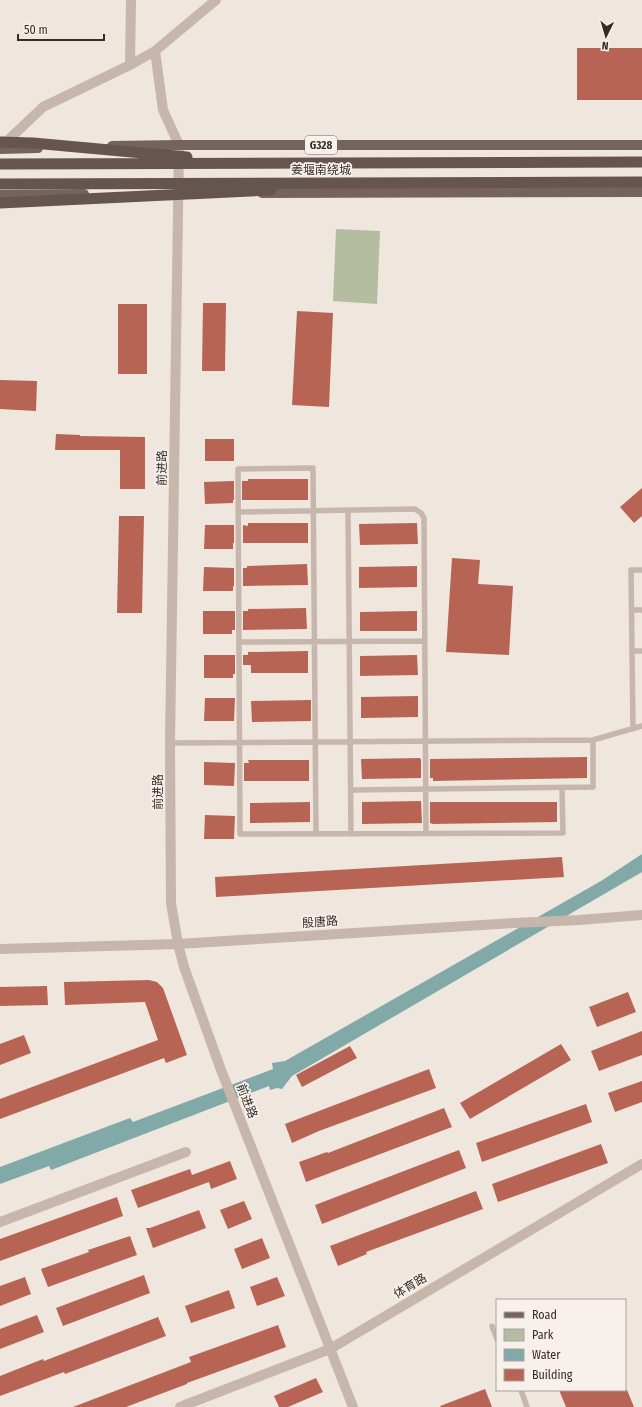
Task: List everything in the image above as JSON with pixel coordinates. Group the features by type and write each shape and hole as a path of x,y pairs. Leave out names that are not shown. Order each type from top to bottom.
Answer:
{"highway":[{"path":"0,142 33,143 254,163"},
{"name":"姜堰南绕城","path":"0,164 642,162"},
{"path":"0,203 87,200 414,182"},
{"name":"姜堰南绕城","path":"0,184 642,182"}],"main road":[{"name":"G328","path":"0,148 179,145 642,146"},
{"path":"0,195 642,192"}],"street":[{"path":"130,65 131,0"},
{"path":"0,148 43,107 130,65 155,51 216,0"},
{"path":"155,51 163,110 179,145"},
{"name":"前进路","path":"179,145 170,743 171,904 178,944 184,967 221,1070 353,1407"},
{"name":"殷唐路","path":"0,949 178,944 642,915"},
{"path":"0,1222 186,1152"},
{"name":"体育路","path":"180,1407 330,1349 642,1164"}],"lane":[{"path":"316,834 313,468 238,469 240,834 316,834 351,834 426,833 563,833 562,788"},
{"path":"238,512 415,509 421,513 424,518 426,833"},
{"path":"348,510 351,834"},
{"path":"632,729 631,570 642,570"},
{"path":"632,610 642,610"},
{"path":"239,642 424,641"},
{"path":"632,651 642,651"},
{"path":"170,743 593,740 642,726"},
{"path":"351,790 593,788 593,740"},
{"path":"492,1326 496,1336"},
{"path":"521,1391 528,1407"}],"green space":[{"path":"336,229 380,231 377,304 333,301"}],"water":[{"path":"642,854 642,872 292,1076 282,1089 277,1088 270,1090 269,1086 51,1170 49,1166 0,1184 0,1167 130,1118 133,1122 273,1069 272,1063 285,1061 601,881"}],"building":[{"path":"577,48 642,48 642,100 577,100"},
{"path":"203,303 226,303 225,371 202,371"},
{"path":"118,304 147,304 147,374 118,374"},
{"path":"297,311 333,313 329,407 292,405"},
{"path":"0,380 37,381 36,411 0,409"},
{"path":"56,434 145,437 145,489 120,489 120,450 55,450"},
{"path":"205,439 234,439 234,461 205,461"},
{"path":"248,479 308,479 308,500 242,500 242,481 248,481"},
{"path":"234,481 233,503 205,504 204,482"},
{"path":"642,488 642,516 634,523 620,507"},
{"path":"119,516 144,516 142,613 117,613"},
{"path":"248,523 308,523 308,543 243,543 243,525 248,526"},
{"path":"417,523 418,544 360,545 359,524"},
{"path":"205,525 234,525 233,549 204,549"},
{"path":"452,558 480,560 478,584 513,586 509,655 446,652"},
{"path":"307,564 308,585 243,586 243,568 247,568 247,566"},
{"path":"417,566 417,587 359,588 359,567"},
{"path":"204,567 234,568 233,591 203,591"},
{"path":"306,608 307,629 243,630 243,611 248,611 248,609"},
{"path":"203,611 235,611 235,630 232,630 232,634 203,634"},
{"path":"417,611 417,631 360,631 360,612"},
{"path":"308,651 308,673 251,673 251,665 243,665 243,655 248,655 248,652"},
{"path":"204,655 235,655 235,674 233,674 233,678 204,678"},
{"path":"417,655 418,675 360,676 360,656"},
{"path":"418,696 418,717 361,718 361,697"},
{"path":"205,698 235,698 234,721 204,721"},
{"path":"311,700 311,721 252,722 251,701"},
{"path":"587,757 587,778 433,781 433,778 430,778 430,759"},
{"path":"420,758 421,778 362,779 361,759"},
{"path":"248,760 309,760 309,781 244,781 244,763 249,763"},
{"path":"204,762 235,763 234,786 204,785"},
{"path":"421,801 422,823 362,824 362,802"},
{"path":"310,802 310,822 250,823 250,803"},
{"path":"430,802 557,802 557,822 433,824 430,823"},
{"path":"205,815 235,816 234,839 204,839"},
{"path":"562,857 564,877 216,897 215,877"},
{"path":"149,980 157,982 163,988 187,1055 166,1063 164,1058 0,1119 0,1099 158,1040 145,1002 65,1005 64,982"},
{"path":"47,986 48,1005 0,1006 0,987"},
{"path":"628,992 636,1012 597,1027 589,1007"},
{"path":"642,1031 642,1055 599,1071 591,1051"},
{"path":"24,1035 31,1053 0,1065 0,1044"},
{"path":"561,1044 571,1060 470,1119 460,1103"},
{"path":"350,1046 357,1058 302,1087 296,1075"},
{"path":"429,1069 436,1088 319,1131 292,1143 285,1124"},
{"path":"642,1081 642,1102 615,1112 608,1093"},
{"path":"586,1104 592,1122 482,1162 476,1143"},
{"path":"444,1108 452,1127 306,1182 299,1162 327,1152 328,1153"},
{"path":"601,1144 608,1163 498,1202 492,1184"},
{"path":"459,1150 466,1168 322,1224 315,1205"},
{"path":"230,1161 237,1179 211,1189 209,1182 138,1208 131,1190 190,1169 192,1175"},
{"path":"476,1191 483,1209 366,1252 367,1254 338,1266 330,1246"},
{"path":"117,1197 123,1216 0,1261 0,1239"},
{"path":"244,1201 252,1219 228,1229 220,1210"},
{"path":"199,1210 206,1228 153,1248 146,1228 150,1228"},
{"path":"130,1236 137,1255 48,1287 41,1269 89,1252 88,1250"},
{"path":"262,1238 270,1258 242,1269 234,1249"},
{"path":"144,1275 150,1293 63,1326 56,1308"},
{"path":"25,1277 31,1294 0,1306 0,1286"},
{"path":"277,1277 285,1296 257,1306 250,1287"},
{"path":"229,1290 235,1308 191,1323 185,1306"},
{"path":"37,1315 44,1332 0,1349 0,1329"},
{"path":"158,1317 166,1336 65,1374 64,1372 0,1396 0,1376 43,1359 44,1361"},
{"path":"278,1325 286,1347 126,1407 73,1407 191,1362 189,1357"},
{"path":"316,1378 323,1392 288,1407 279,1407 274,1396"},
{"path":"485,1389 492,1407 440,1406"},
{"path":"627,1390 634,1407 566,1407 559,1391"}]}
